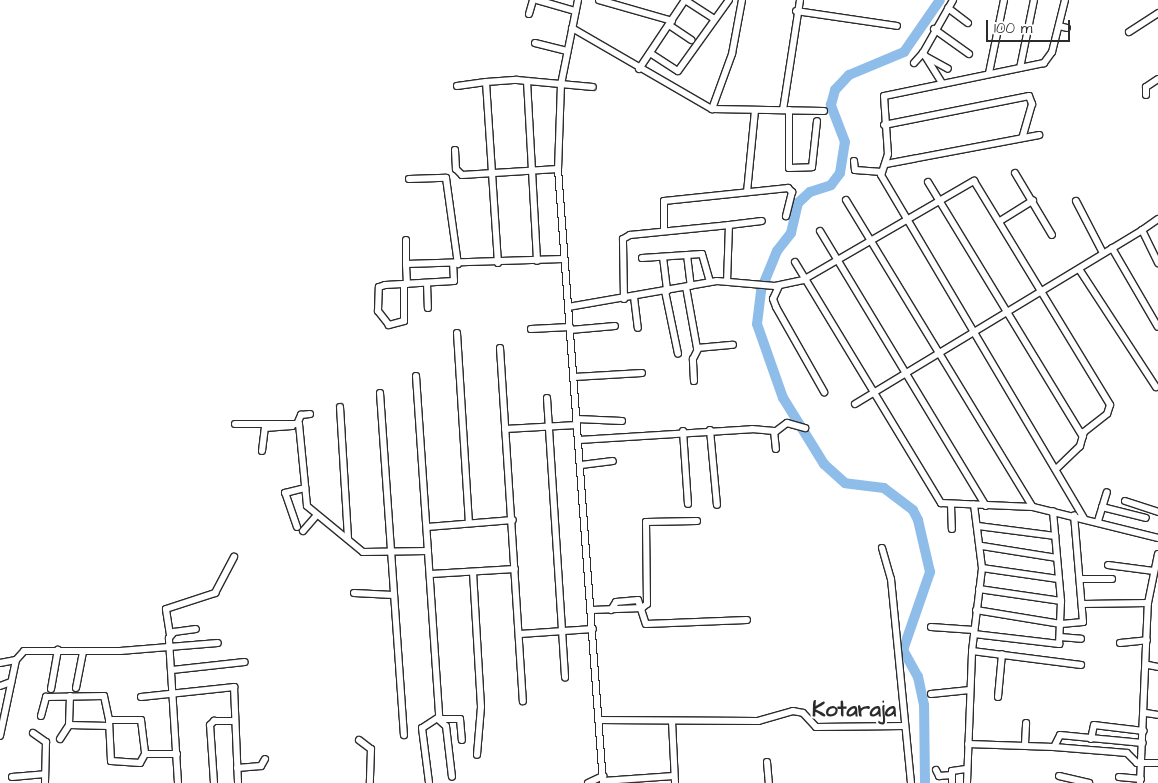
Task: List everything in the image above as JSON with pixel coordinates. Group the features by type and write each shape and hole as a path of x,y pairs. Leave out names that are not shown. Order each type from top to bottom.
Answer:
{"street":[{"path":"529,14 533,0"},
{"path":"537,0 575,11"},
{"path":"578,0 561,84 558,169 563,259 581,465 603,780"},
{"path":"599,0 670,23 691,40"},
{"path":"639,69 685,0 714,19"},
{"path":"650,52 678,71 729,0"},
{"path":"712,109 732,54 742,0"},
{"path":"800,0 796,11 786,110 789,168 812,167 816,121"},
{"path":"914,63 924,54 934,30 953,0"},
{"path":"988,73 1004,0"},
{"path":"1020,68 1034,0"},
{"path":"882,172 886,164 882,102 887,94 1020,68 1049,59 1066,0"},
{"path":"948,8 968,23"},
{"path":"796,11 897,26"},
{"path":"1129,32 1158,13"},
{"path":"1059,26 1067,28"},
{"path":"572,28 639,69 712,109 824,111"},
{"path":"934,30 969,54"},
{"path":"535,43 567,51"},
{"path":"924,54 942,83"},
{"path":"924,54 948,69"},
{"path":"1146,96 1146,87 1158,79"},
{"path":"527,81 536,261"},
{"path":"457,86 486,82 527,81 593,87"},
{"path":"486,82 498,263"},
{"path":"884,125 1029,96 1032,104 1022,138"},
{"path":"747,192 755,111"},
{"path":"886,164 1039,135"},
{"path":"455,150 459,174 532,172 558,169"},
{"path":"854,161 855,170 882,172"},
{"path":"882,172 906,221 1084,518"},
{"path":"1015,172 1052,235"},
{"path":"406,240 406,284 404,321 389,325 378,310 377,288 406,284 454,282 456,264 446,178 409,179"},
{"path":"568,307 710,282 727,281 760,286 777,286 803,280 974,181 1110,405 1107,414 1083,437 1076,452 1056,469"},
{"path":"928,182 1083,437"},
{"path":"664,231 664,201 788,188 792,192 786,216"},
{"path":"846,200 940,351 1033,507"},
{"path":"1000,221 1033,200"},
{"path":"1076,201 1103,254"},
{"path":"855,404 940,351 1079,269 1158,219"},
{"path":"624,298 624,238 664,231 762,221"},
{"path":"727,281 729,225"},
{"path":"1142,230 1158,263"},
{"path":"820,231 986,506"},
{"path":"1112,248 1158,327"},
{"path":"687,255 688,286 698,349 693,359 694,381"},
{"path":"642,258 704,255 710,282"},
{"path":"663,256 666,291 678,354"},
{"path":"406,264 498,263 563,259"},
{"path":"795,262 803,280 936,498 951,504 1033,507 1074,515 1158,538"},
{"path":"1079,269 1156,387"},
{"path":"427,283 428,308"},
{"path":"777,286 773,299 776,308 824,392"},
{"path":"634,296 638,328"},
{"path":"531,329 615,326"},
{"path":"457,333 469,523"},
{"path":"698,349 733,345"},
{"path":"500,348 513,520 523,701"},
{"path":"574,377 642,373"},
{"path":"416,376 431,574 439,719 446,726 452,777"},
{"path":"380,393 404,735"},
{"path":"547,398 565,678"},
{"path":"340,407 348,540"},
{"path":"310,414 301,415 299,424 307,506 316,516 363,552 428,551"},
{"path":"505,429 622,420"},
{"path":"579,440 683,431 774,432 787,423 805,428"},
{"path":"235,424 299,424"},
{"path":"262,451 265,428 299,424"},
{"path":"710,430 717,506"},
{"path":"683,431 688,504"},
{"path":"774,432 776,449"},
{"path":"581,465 613,462"},
{"path":"305,488 285,493 300,529 316,516"},
{"path":"1098,522 1107,492"},
{"path":"1125,501 1158,512"},
{"path":"951,504 952,529"},
{"path":"967,783 966,769 972,651 982,568 982,546 974,505"},
{"path":"1102,507 1146,518"},
{"path":"931,627 1056,645 1060,637 1061,601 1053,511"},
{"path":"976,610 1061,624 1083,622 1074,515"},
{"path":"426,527 513,520"},
{"path":"642,608 648,604 646,522 696,521"},
{"path":"978,526 1055,536"},
{"path":"982,546 1057,558"},
{"path":"882,548 891,579 911,783"},
{"path":"1120,777 1140,781 1146,713 1148,603 1158,554"},
{"path":"178,783 170,635 166,610 215,593 234,557"},
{"path":"1108,565 1154,571"},
{"path":"982,568 1058,579"},
{"path":"431,574 516,569"},
{"path":"473,572 482,707 478,755"},
{"path":"1080,579 1112,579"},
{"path":"979,589 1061,601"},
{"path":"354,593 394,594"},
{"path":"592,610 611,610 616,602 638,600 642,608 642,622 646,624 747,620"},
{"path":"1082,604 1148,603"},
{"path":"170,635 196,629"},
{"path":"520,634 593,629"},
{"path":"1060,637 1081,639"},
{"path":"1120,643 1147,640"},
{"path":"0,736 16,660 24,651 58,650 83,652 218,643"},
{"path":"52,688 58,650"},
{"path":"972,651 1081,665"},
{"path":"76,688 83,652"},
{"path":"998,698 1002,654"},
{"path":"0,663 16,660"},
{"path":"172,670 245,662"},
{"path":"1148,665 1158,667"},
{"path":"0,686 11,682"},
{"path":"141,697 234,687 238,783"},
{"path":"931,694 970,690"},
{"path":"60,739 69,725 70,696"},
{"path":"41,716 45,697 106,697 109,723 111,761 140,763 145,754 141,720 109,723 69,725"},
{"path":"598,720 758,721 793,711 803,713 816,727 904,726"},
{"path":"1146,713 1158,715"},
{"path":"429,783 422,728 439,719 460,718 462,740"},
{"path":"214,783 210,725 214,721 236,721"},
{"path":"588,783 603,780 674,779 672,721"},
{"path":"1025,744 1026,723"},
{"path":"1091,739 1094,725 1144,731"},
{"path":"33,733 46,742 45,783"},
{"path":"1054,747 1060,735 1143,743"},
{"path":"359,740 371,749 370,783"},
{"path":"968,744 1025,744 1128,753 1142,763 1158,763"},
{"path":"145,754 177,754"},
{"path":"237,768 261,766 265,759"},
{"path":"767,762 769,783"},
{"path":"936,770 940,776 952,778 952,770 966,769"},
{"path":"12,777 45,774"},
{"path":"1059,776 1089,783"}],"waterway":[{"path":"925,783 924,705 918,677 903,650 930,572 918,520 913,510 884,488 845,483 824,464 783,398 757,324 761,290 777,251 791,233 798,203 810,192 831,185 840,173 845,142 831,105 835,90 849,75 904,52 940,0"}],"district":[{"name":"Kotaraja","path":"854,710"}]}
